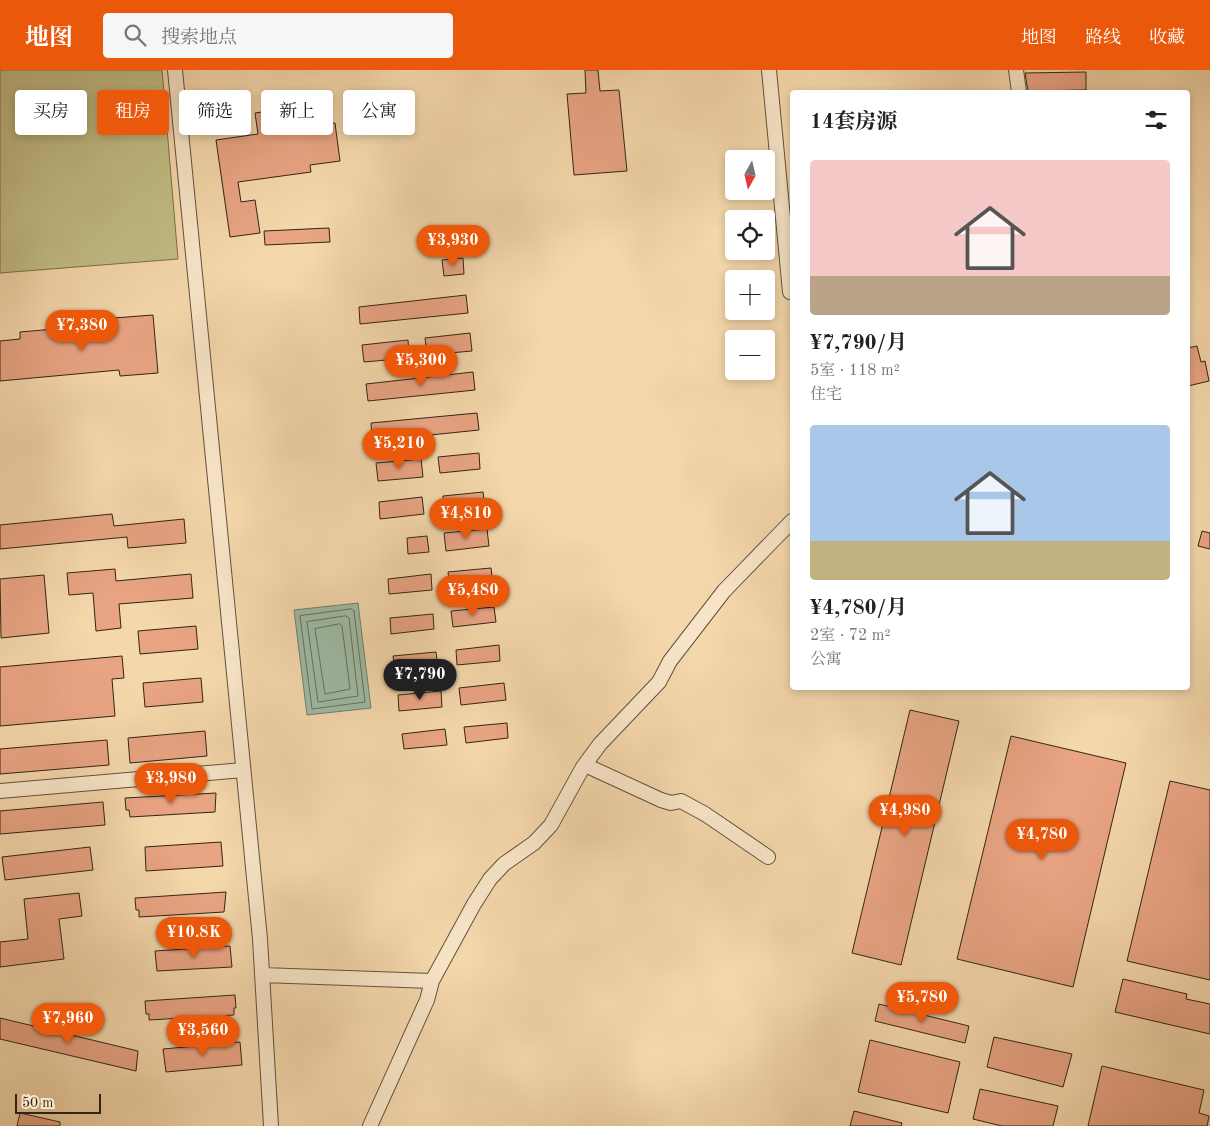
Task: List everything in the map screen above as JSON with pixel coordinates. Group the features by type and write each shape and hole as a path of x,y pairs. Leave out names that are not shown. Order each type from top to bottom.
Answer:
{"street":[{"path":"175,70 262,975 271,1126"},
{"path":"769,70 790,292"},
{"path":"1016,70 1019,90"},
{"path":"370,1126 427,1000 432,981 474,904 490,879 504,864 534,843 551,825 585,765 600,744 659,682 670,661 719,597 790,523"},
{"path":"585,765 661,800 671,803 681,801 705,814 768,857"},
{"path":"0,791 243,770"},
{"path":"262,975 432,981"}],"shaded area":[{"path":"0,70 162,70 164,90 97,90 97,135 168,135 178,259 0,273"}],"water":[{"path":"358,603 371,708 307,715 294,610"}],"building":[{"path":"585,70 598,70 600,91 619,90 627,171 574,175 567,94 586,93"},
{"path":"1086,72 1086,90 1028,90 1025,73"},
{"path":"261,112 261,135 333,135 333,123 335,123 340,161 310,165 311,172 238,182 241,202 255,200 260,233 230,237 216,140 258,134 255,113"},
{"path":"329,228 330,242 265,245 264,231"},
{"path":"463,258 464,274 444,276 442,260"},
{"path":"466,295 468,313 360,324 359,307"},
{"path":"153,315 158,373 120,376 119,370 0,381 0,341 20,339 20,332 55,329 56,336 116,331 114,318"},
{"path":"470,333 472,351 427,355 425,338"},
{"path":"408,340 409,358 364,362 362,345"},
{"path":"1197,346 1201,362 1205,361 1209,381 1190,386 1190,348"},
{"path":"473,372 475,390 368,401 366,384"},
{"path":"477,413 479,430 372,441 371,423"},
{"path":"479,453 480,469 440,473 438,457"},
{"path":"421,459 423,477 378,481 376,463"},
{"path":"483,492 485,507 444,512 443,496"},
{"path":"422,497 424,514 380,519 379,502"},
{"path":"112,514 114,526 184,519 186,543 128,548 127,537 0,549 0,525"},
{"path":"487,529 489,546 446,551 444,533"},
{"path":"1202,531 1210,533 1210,549 1198,546"},
{"path":"427,536 429,552 408,554 407,538"},
{"path":"491,568 493,584 450,588 448,572"},
{"path":"115,569 116,581 191,574 193,598 119,604 121,628 96,631 93,593 69,595 67,573"},
{"path":"431,574 432,590 389,594 388,579"},
{"path":"44,575 49,633 1,638 0,579"},
{"path":"494,607 496,622 453,627 451,611"},
{"path":"433,614 434,629 391,634 390,618"},
{"path":"196,626 198,649 140,654 138,631"},
{"path":"499,645 500,661 457,665 456,650"},
{"path":"436,652 438,668 395,672 393,656"},
{"path":"122,656 124,678 112,679 115,716 0,726 0,667"},
{"path":"201,678 203,702 145,707 143,683"},
{"path":"504,683 506,700 461,705 459,688"},
{"path":"441,691 442,707 399,711 398,695"},
{"path":"910,710 959,721 901,965 852,953"},
{"path":"507,723 508,738 466,743 464,727"},
{"path":"445,729 447,745 404,749 402,734"},
{"path":"205,731 207,756 130,763 128,738"},
{"path":"1011,736 1126,763 1073,987 957,959"},
{"path":"107,740 109,765 0,774 0,749"},
{"path":"1170,781 1210,790 1210,980 1127,961"},
{"path":"216,793 215,812 130,817 129,810 126,810 125,798"},
{"path":"103,802 105,825 0,834 0,811"},
{"path":"221,842 223,866 146,871 145,847"},
{"path":"90,847 93,870 5,880 2,857"},
{"path":"226,892 224,912 139,917 139,910 136,910 135,898"},
{"path":"79,893 82,916 59,919 64,959 0,967 0,942 28,939 24,899"},
{"path":"230,946 232,967 157,971 155,951"},
{"path":"1123,979 1187,994 1186,999 1210,1004 1210,1034 1115,1012"},
{"path":"235,995 236,1008 234,1008 234,1015 149,1020 149,1014 146,1014 145,1001"},
{"path":"879,1004 969,1026 965,1043 875,1021"},
{"path":"0,1018 138,1051 136,1071 0,1039"},
{"path":"994,1037 1072,1054 1063,1087 987,1067"},
{"path":"870,1040 960,1062 948,1113 858,1092"},
{"path":"240,1042 242,1065 166,1072 163,1049"},
{"path":"1102,1066 1204,1090 1199,1113 1209,1116 1207,1126 1088,1126"},
{"path":"980,1089 1058,1106 1053,1126 1002,1126 973,1119"},
{"path":"854,1111 902,1123 901,1126 850,1126"},
{"path":"20,1113 60,1122 60,1126 17,1126"}]}
